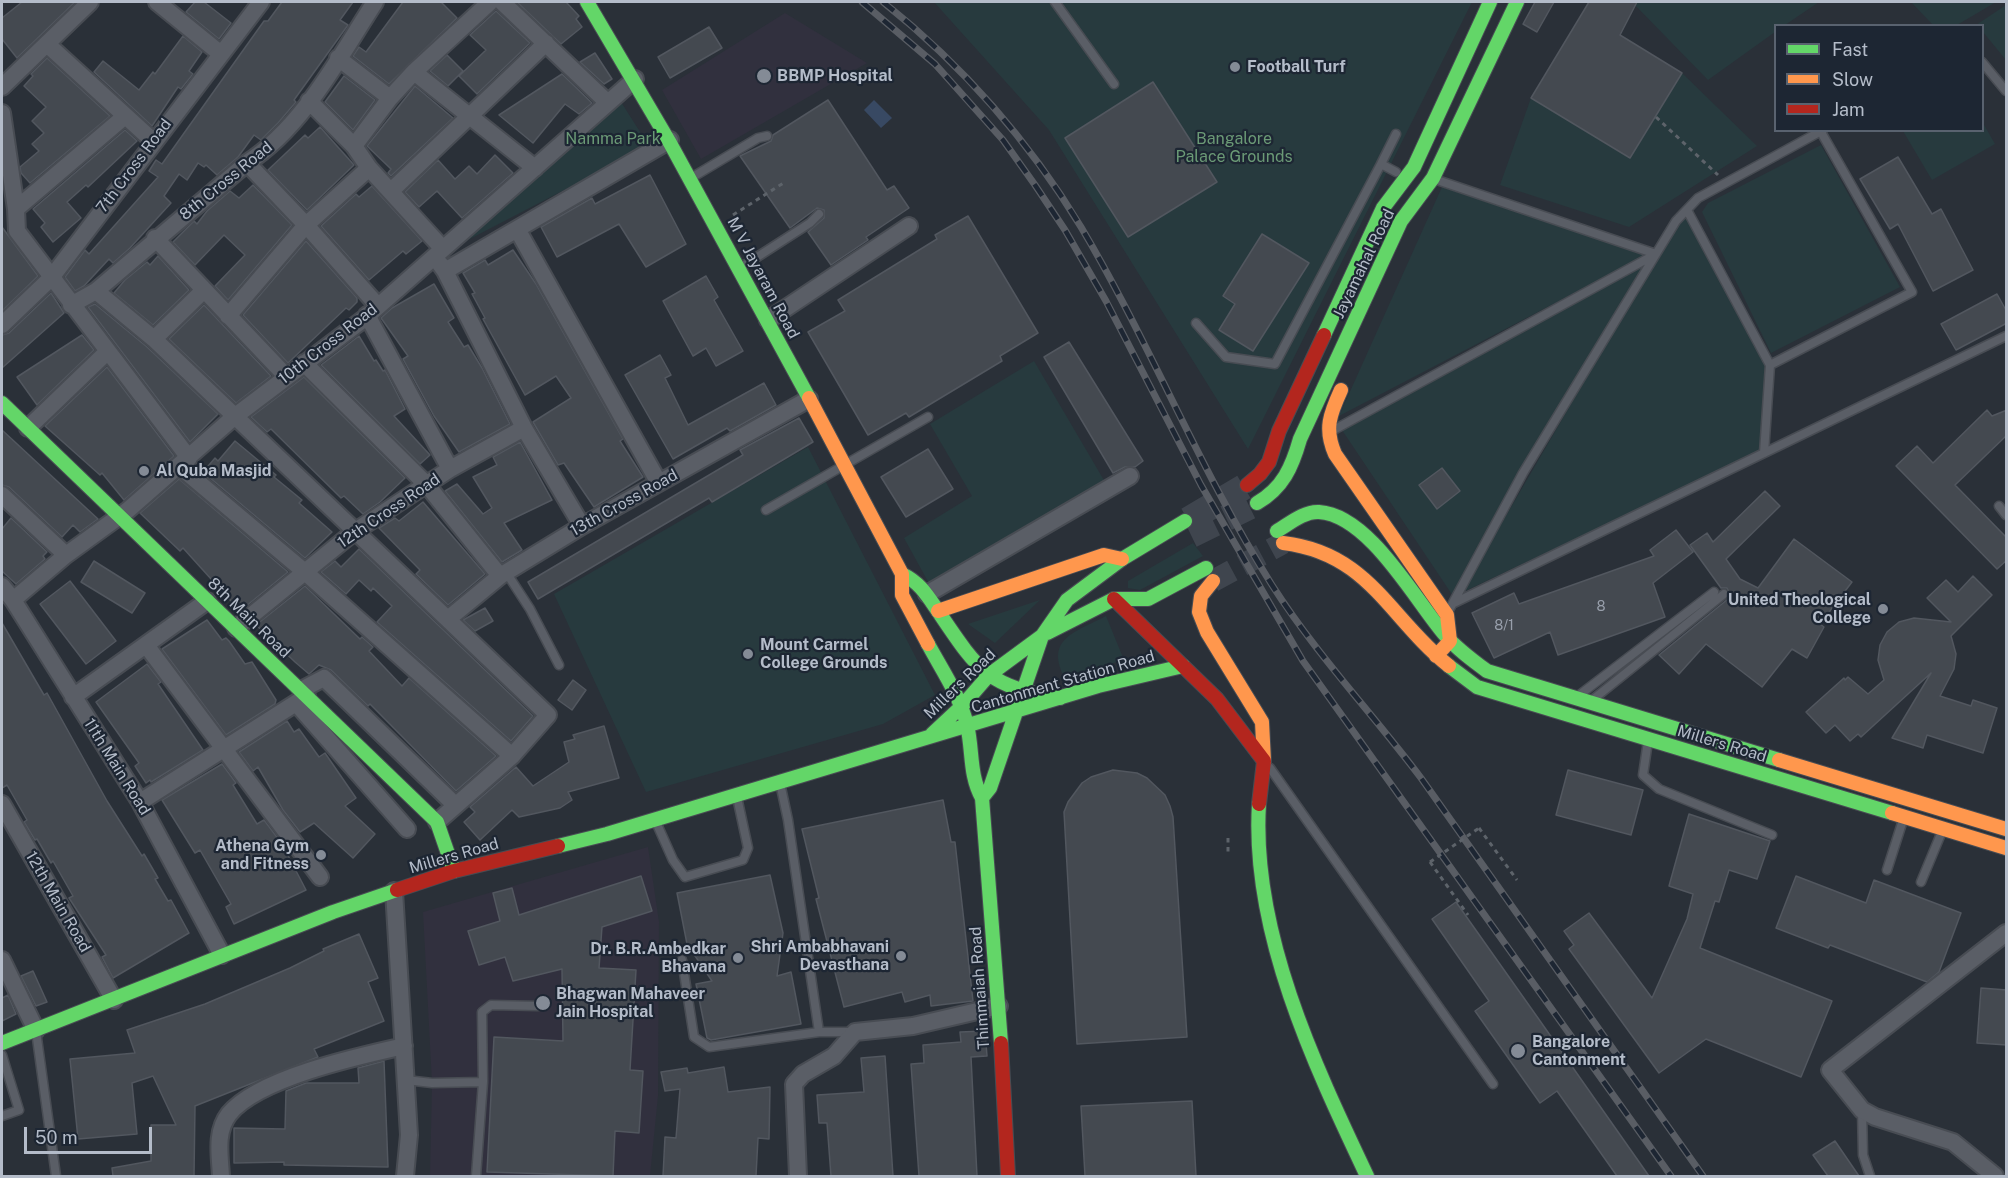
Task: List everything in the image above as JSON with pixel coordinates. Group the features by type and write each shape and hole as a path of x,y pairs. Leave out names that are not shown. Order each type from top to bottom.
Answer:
{"street":[{"path":"2,87 90,2"},
{"path":"157,2 221,54"},
{"name":"7th Cross Road","path":"2,325 51,278 261,2"},
{"name":"8th Cross Road","path":"71,304 96,291 154,238 247,163 270,148 309,101 375,2"},
{"path":"354,146 390,98 414,72 490,2"},
{"path":"502,2 608,103"},
{"name":"M V Jayaram Road","path":"587,2 635,79 717,225 903,574 902,595 962,706 968,727"},
{"name":"Jayamahal Road","path":"1247,485 1259,478 1271,463 1279,431 1383,208 1414,167 1490,2"},
{"name":"Jayamahal Road","path":"1257,503 1272,496 1290,474 1300,439 1401,221 1433,178 1517,2"},
{"path":"392,191 546,43"},
{"path":"48,45 124,117 153,141"},
{"path":"338,58 390,98"},
{"path":"414,72 469,118 535,168"},
{"name":"10th Cross Road","path":"5,591 66,555 120,517 234,417 373,311 635,79"},
{"path":"309,101 354,146 369,168 392,191 439,252 445,271 524,428 582,526"},
{"path":"2,113 17,231 107,352 184,462 512,756"},
{"path":"16,209 124,117"},
{"path":"445,271 670,140"},
{"path":"247,163 306,225 373,311 450,469"},
{"path":"228,316 306,225 369,168"},
{"path":"1416,228 1433,178"},
{"path":"768,320 909,226"},
{"path":"517,229 659,483"},
{"path":"154,238 286,376"},
{"path":"154,339 204,290"},
{"path":"96,291 154,339 548,715 512,756 437,822"},
{"path":"28,428 107,352"},
{"path":"304,363 428,485 503,574"},
{"path":"1347,377 1328,419 1325,435 1335,454 1450,609 1450,641 1436,656"},
{"name":"13th Cross Road","path":"448,619 503,574 582,526 809,399"},
{"name":"8th Main Road","path":"2,403 236,628 301,696 437,822 454,871"},
{"name":"12th Cross Road","path":"236,628 354,532 450,469 524,428"},
{"path":"927,594 1130,476"},
{"path":"2,495 66,555"},
{"name":"Millers Road","path":"2007,829 1487,671 1450,641 1396,570 1368,540 1336,516 1317,512 1280,537 1304,543 1332,555 1356,572 1436,656 1477,687 2007,848"},
{"name":"Millers Road","path":"927,739 962,706 989,675 1042,636 1067,600 1122,559 1185,521"},
{"path":"938,611 1104,555 1122,559"},
{"path":"982,798 990,788 1042,636 1114,599 1148,599 1206,568"},
{"name":"M V Jayaram Road","path":"903,574 920,582 973,659 989,675 1005,686 1023,692 1060,698"},
{"path":"1213,581 1201,596 1199,612 1207,632 1262,722 1264,760 1258,823 1264,893 1290,999 1335,1108 1367,1176"},
{"path":"1114,599 1119,583"},
{"name":"11th Main Road","path":"5,591 140,802 222,955"},
{"path":"1114,599 1217,699 1264,760"},
{"path":"73,697 207,601"},
{"path":"146,645 320,877"},
{"name":"Cantonment Station Road","path":"968,727 1060,698 1183,666"},
{"path":"140,802 224,750 324,678 450,800"},
{"path":"301,696 407,830"},
{"name":"Millers Road","path":"2,1043 222,955 454,871 607,834 968,727"},
{"name":"Thimmaiah Road","path":"968,727 974,784 982,798 999,1006 1008,1176"},
{"name":"12th Main Road","path":"2,804 114,1000"},
{"path":"394,891 409,1135 405,1176"},
{"path":"1995,1176 1953,1142 1875,1117 1862,1110 1830,1070 2007,933"},
{"path":"2,960 36,1030"},
{"path":"798,1176 794,1084 803,1074 834,1056 855,1032 913,1026 999,1006"},
{"path":"221,1176 219,1138 228,1114 254,1093 286,1080 404,1046"}],"lane":[{"path":"1055,2 1114,84"},
{"path":"1984,63 2007,91"},
{"path":"1450,609 1523,473 1676,221 1698,198 1820,132"},
{"path":"1770,365 1912,292 1823,132"},
{"path":"1196,323 1226,357 1275,364 1396,134"},
{"path":"690,178 758,138 767,136"},
{"path":"1381,164 1396,172"},
{"path":"1433,178 1656,254"},
{"path":"1687,210 1770,365 1764,453"},
{"path":"740,268 810,223 819,214"},
{"path":"1325,435 1656,254"},
{"path":"1450,609 1764,453 2007,336"},
{"path":"766,510 928,417"},
{"path":"1999,506 2007,515"},
{"path":"503,574 530,609 559,665"},
{"path":"1575,698 1714,591"},
{"path":"1590,702 1724,594"},
{"path":"1652,721 1643,776 1659,789 1772,835"},
{"path":"1264,760 1493,1084"},
{"path":"779,782 788,820 819,1032"},
{"path":"655,819 673,860 685,877 743,860 748,848 736,794"},
{"path":"1887,870 1904,816"},
{"path":"1921,882 1943,828"},
{"path":"682,960 694,1037 709,1047 819,1032 855,1032"},
{"path":"476,1176 483,1082 482,1012 491,1005 538,1006"},
{"path":"36,1030 56,1176"},
{"path":"2,1055 18,1110 2,1116"},
{"path":"406,1080 432,1083 483,1082"},
{"path":"1862,1110 1863,1155 1870,1176"}],"path":[{"path":"1656,117 1727,183"},
{"path":"717,225 785,182"},
{"path":"1468,915 1430,862 1479,828 1517,880"},
{"path":"1228,838 1228,853"}],"shaded area":[{"name":"BBMP Hospital","path":"785,13 867,63 701,159 662,90"},
{"name":"Bhagwan Mahaveer Jain Hospital","path":"648,847 659,922 658,1096 650,1176 430,1176 432,1083 423,912"}],"green space":[{"name":"Bangalore Palace Grounds","path":"934,2 1472,2 1248,449 1049,130"},
{"path":"1632,2 1819,2 1786,24 1774,24 1774,33 1708,80"},
{"path":"1911,2 1996,2 1959,24 1932,24"},
{"path":"2006,5 2006,60 1984,33 1984,24 1978,24"},
{"path":"1682,73 1757,146 1629,227 1500,185 1531,98 1630,158"},
{"name":"Namma Park","path":"621,102 649,146 462,243"},
{"path":"1984,125 1995,144 1932,180 1904,132 1984,132"},
{"path":"1821,145 1900,287 1771,353 1702,212 1708,203"},
{"path":"1442,187 1647,255 1339,416"},
{"path":"1686,212 1767,366 1761,451 1461,593 1677,222"},
{"path":"1644,265 1521,470 1453,596 1342,430"},
{"path":"1034,361 1105,482 931,587 904,538 972,496 930,424"},
{"name":"Mount Carmel College Grounds","path":"808,447 935,695 883,724 646,792 554,594"},
{"path":"1193,543 1203,556 1140,590 1128,588 1128,581"},
{"path":"1040,600 995,643 968,624"},
{"path":"1106,616 1124,660 1064,677 1059,664 1058,653 1061,645 1075,632"}],"water":[{"path":"874,100 892,118 881,128 864,110"}],"building":[{"path":"22,2 75,2 17,58 2,39 2,18"},
{"path":"195,2 204,2 231,23 219,39 186,12"},
{"path":"282,2 353,2 340,20 348,25 294,100 296,102 278,123 261,140 254,135 238,157 217,175 206,165 204,167 198,163 187,180 179,174 164,196 171,203 130,248 113,263 109,259 84,286 75,291 65,277 85,250 89,254 158,177 149,171 156,160 162,164 264,21 268,21"},
{"path":"403,2 441,2 457,18 389,84 353,56 359,47 366,52"},
{"path":"517,2 566,2 579,16 576,19 582,27 561,44"},
{"path":"1535,2 1554,2 1537,32 1523,24"},
{"path":"1589,2 1637,2 1620,35 1682,73 1630,158 1531,98"},
{"path":"496,11 530,43 477,94 459,76 486,50 470,35"},
{"path":"709,27 722,48 670,78 658,57"},
{"path":"183,36 202,52 189,71 193,74 181,89 178,87 152,126 94,72 103,61 139,90 153,72 155,74"},
{"path":"595,53 612,79 604,84 580,62"},
{"path":"447,55 463,71 448,86 430,71"},
{"path":"47,58 110,116 30,183 21,173 20,167 39,151 32,144 44,133 32,121 46,107 24,86 33,76 31,74"},
{"path":"562,74 592,103 579,114 565,104 533,143 499,115"},
{"path":"344,76 375,100 353,130 325,102"},
{"path":"1153,82 1217,182 1128,237 1065,138"},
{"path":"415,86 453,118 391,176 388,173 391,169 367,146"},
{"path":"828,100 887,190 894,186 909,208 866,237 868,240 831,265 808,232 824,218 824,210 817,208 790,228 740,156 771,141 773,135"},
{"path":"320,127 354,165 307,210 268,170 305,135 308,138"},
{"path":"125,130 137,141 88,187 86,185 67,202 81,218 53,242 41,227 45,223 33,209"},
{"path":"495,155 513,173 462,218 437,191 419,207 405,192 438,160 455,179 469,166 477,174"},
{"path":"1898,157 1932,214 1941,209 1973,270 1933,291 1898,224 1890,229 1860,179"},
{"path":"650,175 686,244 646,267 619,224 557,257 541,227 592,198 595,204"},
{"path":"253,185 292,225 228,300 215,286 245,255 224,235 195,265 173,242 194,221 197,224 207,211 230,191 239,198"},
{"path":"372,186 422,241 406,254 403,251 369,280 321,226 356,194 359,197"},
{"path":"968,216 1038,333 1000,356 1002,361 909,417 906,413 868,435 808,332 845,311 838,300 937,239 935,235"},
{"path":"2,227 38,276 2,311"},
{"path":"1262,234 1309,263 1253,351 1219,330 1235,304 1223,296"},
{"path":"306,241 357,298 357,302 349,310 346,308 288,363 243,315"},
{"path":"513,250 536,284 623,439 620,441 643,477 594,507 564,463 558,465 533,422 571,398 556,376 525,395 483,319 485,318 472,294 475,293 463,273 485,260 488,265"},
{"path":"158,256 189,290 153,325 114,293 125,280 147,262 150,265"},
{"path":"706,276 718,297 714,300 743,351 716,366 706,348 693,356 663,301"},
{"path":"434,284 454,318 448,322 464,347 468,345 482,368 510,424 459,452 434,416 403,359 408,356 381,318 392,308"},
{"path":"51,293 64,313 2,368 2,335 9,333"},
{"path":"1997,294 2007,312 2007,323 1956,350 1941,324"},
{"path":"95,304 147,347 218,414 190,442 88,307"},
{"path":"204,305 271,376 236,403 169,339"},
{"path":"82,335 94,350 37,405 17,377"},
{"path":"359,336 374,361 376,360 383,371 385,370 405,409 394,416 430,455 420,464 321,365"},
{"path":"1069,342 1143,461 1135,467 1125,467 1113,473 1044,357"},
{"path":"660,355 671,375 665,378 688,425 764,383 776,405 730,431 727,428 673,459 625,375"},
{"path":"107,367 174,456 124,500 102,473 100,475 45,426"},
{"path":"304,377 405,478 380,502 363,514 344,496 341,498 271,429 267,432 251,417"},
{"path":"1987,410 1992,416 2007,410 2007,435 1955,485 2007,538 2007,560 1997,569 1896,466 1917,446 1933,463"},
{"path":"799,418 813,442 712,502 709,498 538,599 528,582 743,455 740,450"},
{"path":"2,430 98,519 80,532 73,525 62,537 9,487 2,485"},
{"path":"235,441 276,475 274,477 302,500 299,503 332,532 305,558 203,472 215,458 218,461"},
{"path":"520,442 552,500 504,523 522,550 502,562 445,491 457,484 483,514 492,508 473,477 497,465 493,457"},
{"path":"928,449 953,489 906,517 881,477"},
{"path":"1442,468 1460,491 1437,509 1419,485"},
{"path":"179,479 288,572 240,611 183,548 180,551 140,513"},
{"path":"1765,491 1780,506 1726,559 1740,579 1758,588 1794,539 1852,582 1820,624 1824,627 1807,658 1792,649 1762,687 1706,644 1679,674 1659,655 1728,599 1730,594 1727,588 1721,588 1690,545 1707,533 1713,542"},
{"path":"423,502 485,574 448,605 416,574 420,570 379,528 395,518 399,521"},
{"path":"11,518 47,552 43,556 45,559 16,584 2,571 2,529"},
{"path":"1676,530 1693,552 1653,583 1665,617 1558,655 1550,632 1494,658 1472,613 1514,593 1519,604 1654,556 1650,550"},
{"path":"359,549 533,716 511,741 377,622 392,606 373,588 371,591 359,580 346,594 321,572 335,561 341,567"},
{"path":"94,561 145,593 132,613 81,582"},
{"path":"1973,576 1992,595 1951,636 1956,654 1954,669 1940,696 1971,706 1973,700 1997,708 1983,753 1927,735 1923,748 1892,738 1931,673 1861,737 1858,734 1850,741 1835,725 1826,733 1806,712 1844,678 1845,680 1848,677 1868,694 1884,680 1878,660 1880,645 1887,632 1899,622 1914,618 1951,622 1927,598 1946,580 1958,592"},
{"path":"70,581 116,641 86,664 40,604"},
{"path":"305,586 360,639 362,637 373,647 369,651 402,686 409,678 496,756 456,791 370,704 368,706 331,670 319,665 309,674 295,662 256,625"},
{"path":"485,608 493,621 475,631 463,620"},
{"path":"207,620 222,640 226,638 229,641 245,664 252,662 276,700 275,704 226,735 162,649"},
{"path":"2,623 44,695 47,693 107,801 142,856 144,854 158,878 155,879 168,901 171,900 189,933 113,978 102,957 106,955 69,898 73,896 53,861 51,863 24,822 27,820 7,785 2,788"},
{"path":"147,664 161,682 158,684 203,750 146,783 135,766 139,763 96,702"},
{"path":"573,680 586,690 572,710 558,700"},
{"path":"287,721 294,732 299,729 319,757 325,753 356,798 345,806 375,834 353,858 314,823 300,832 283,810 258,767 253,771 239,752"},
{"path":"604,726 619,778 568,792 572,800 560,808 519,817 512,810 480,840 464,822 475,812 470,807 516,767 533,786 569,762 564,742 575,739 573,735"},
{"path":"222,764 236,783 233,785 257,824 264,820 282,844 306,890 234,924 226,907 231,904 200,850 195,853 162,800"},
{"path":"1113,770 1137,773 1147,778 1165,795 1170,806 1173,817 1187,1037 1077,1044 1064,812 1068,802 1082,783 1091,777"},
{"path":"1568,770 1643,790 1631,835 1556,815"},
{"path":"943,800 951,842 955,842 973,1001 931,1006 930,995 905,1002 902,992 844,1007 816,899 819,898 802,829"},
{"path":"1689,814 1770,841 1757,879 1729,870 1719,902 1715,901 1700,948 1832,1001 1801,1077 1706,1039 1659,1073 1569,949 1574,945 1564,931 1589,913 1652,998 1687,919 1693,894 1669,886"},
{"name":"Dr. B.R.Ambedkar Bhavana","path":"770,875 783,933 777,976 791,972 801,1024 711,1040 707,1038 696,984 712,981 687,944 677,893"},
{"path":"641,876 652,911 602,927 599,968 636,970 630,1070 643,1071 639,1133 615,1131 613,1176 487,1172 494,1037 563,1041 562,969 513,981 505,957 479,965 468,931 500,921 493,893 512,888 519,915"},
{"path":"1796,876 1866,903 1874,880 1961,913 1939,972 1927,982 1830,945 1828,948 1776,928"},
{"path":"1456,902 1649,1176 1617,1176 1557,1091 1540,1103 1475,1011 1489,1001 1432,919"},
{"path":"359,934 378,978 368,982 384,1021 314,1049 318,1057 195,1106 194,1176 113,1176 112,1168 151,1161 151,1125 176,1125 153,1076 132,1083 137,1134 78,1139 70,1059 135,1053 127,1030 205,1004 290,968 324,951 323,949"},
{"path":"33,971 47,1002 36,1006 21,976"},
{"path":"1981,988 2007,990 2007,1045 1977,1043"},
{"path":"8,995 16,1014 2,1021 2,998"},
{"path":"985,1031 987,1056 971,1057 977,1176 919,1176 911,1064 924,1063 923,1045 961,1042 960,1032"},
{"path":"885,1056 893,1176 831,1176 827,1123 819,1123 817,1095 864,1092 861,1058"},
{"path":"384,1061 388,1167 284,1165 284,1162 234,1163 234,1128 285,1129 286,1091 306,1083 359,1083 358,1068"},
{"path":"724,1067 728,1092 770,1087 769,1139 758,1138 756,1176 663,1176 665,1137 676,1138 680,1089 665,1091 661,1072 687,1068 688,1073"},
{"path":"1192,1101 1196,1176 1085,1176 1081,1106"},
{"path":"1835,1141 1859,1176 1828,1176 1813,1155"}],"tunnel":[{"path":"1188,520 1247,485"},
{"path":"1191,535 1257,503"},
{"path":"1213,581 1283,543"}],"railway":[{"path":"862,2 935,64 1003,140 1035,185 1065,230 1106,301 1201,485 1303,661 1671,1176"},
{"path":"883,2 940,51 992,106 1016,134 1061,195 1106,271 1221,497 1272,585 1326,659 1421,778 1703,1176"}],"traffic: fast":[{"path":"587,2 670,143 809,398"},
{"path":"1324,335 1383,208 1414,167 1490,2"},
{"path":"1257,503 1274,491 1290,468 1300,439 1401,221 1433,178 1517,2"},
{"path":"2,403 437,822 454,871"},
{"path":"1277,531 1297,518 1313,512 1338,517 1356,528 1390,562 1450,640 1487,671 1779,760"},
{"path":"932,734 962,706 989,675 1042,636 1067,600 1122,559 1185,521"},
{"path":"1114,599 1148,599 1206,568"},
{"path":"902,574 924,591 965,650 988,674 1017,688 1060,698"},
{"path":"1047,633 1114,599"},
{"path":"982,798 990,788 1042,636"},
{"path":"928,644 964,714 975,780 982,798 1001,1043"},
{"path":"558,846 607,834 1098,686 1183,666"},
{"path":"1449,666 1477,687 1892,813"},
{"path":"1259,804 1259,852 1265,900 1276,948 1307,1043 1367,1176"},
{"path":"2,1043 333,912 397,890"}],"traffic: slow":[{"path":"1341,390 1329,429 1335,454 1447,615 1450,641 1436,656"},
{"path":"809,398 902,574 902,595 928,644"},
{"path":"1283,543 1312,549 1337,560 1357,574 1376,590 1428,647 1449,666"},
{"path":"938,611 1104,555 1122,559"},
{"path":"1213,581 1201,596 1199,612 1207,632 1262,722 1264,761"},
{"path":"1779,760 2006,829"},
{"path":"1892,813 2006,848"}],"traffic: jam":[{"path":"1247,485 1269,462 1279,431 1324,335"},
{"path":"1114,599 1217,699 1264,761 1259,804"},
{"path":"397,890 454,871 558,846"},
{"path":"1001,1043 1008,1176"}],"place":[{"name":"Football Turf","path":"1235,67"},
{"name":"BBMP Hospital","path":"764,76"},
{"name":"Al Quba Masjid","path":"144,471"},
{"name":"United Theological College","path":"1883,609"},
{"name":"Mount Carmel College Grounds","path":"748,654"},
{"name":"Athena Gym and Fitness","path":"321,855"},
{"name":"Shri Ambabhavani Devasthana","path":"901,956"},
{"name":"Dr. B.R.Ambedkar Bhavana","path":"738,958"},
{"name":"Bhagwan Mahaveer Jain Hospital","path":"543,1003"},
{"name":"Bangalore Cantonment","path":"1518,1051"}]}
